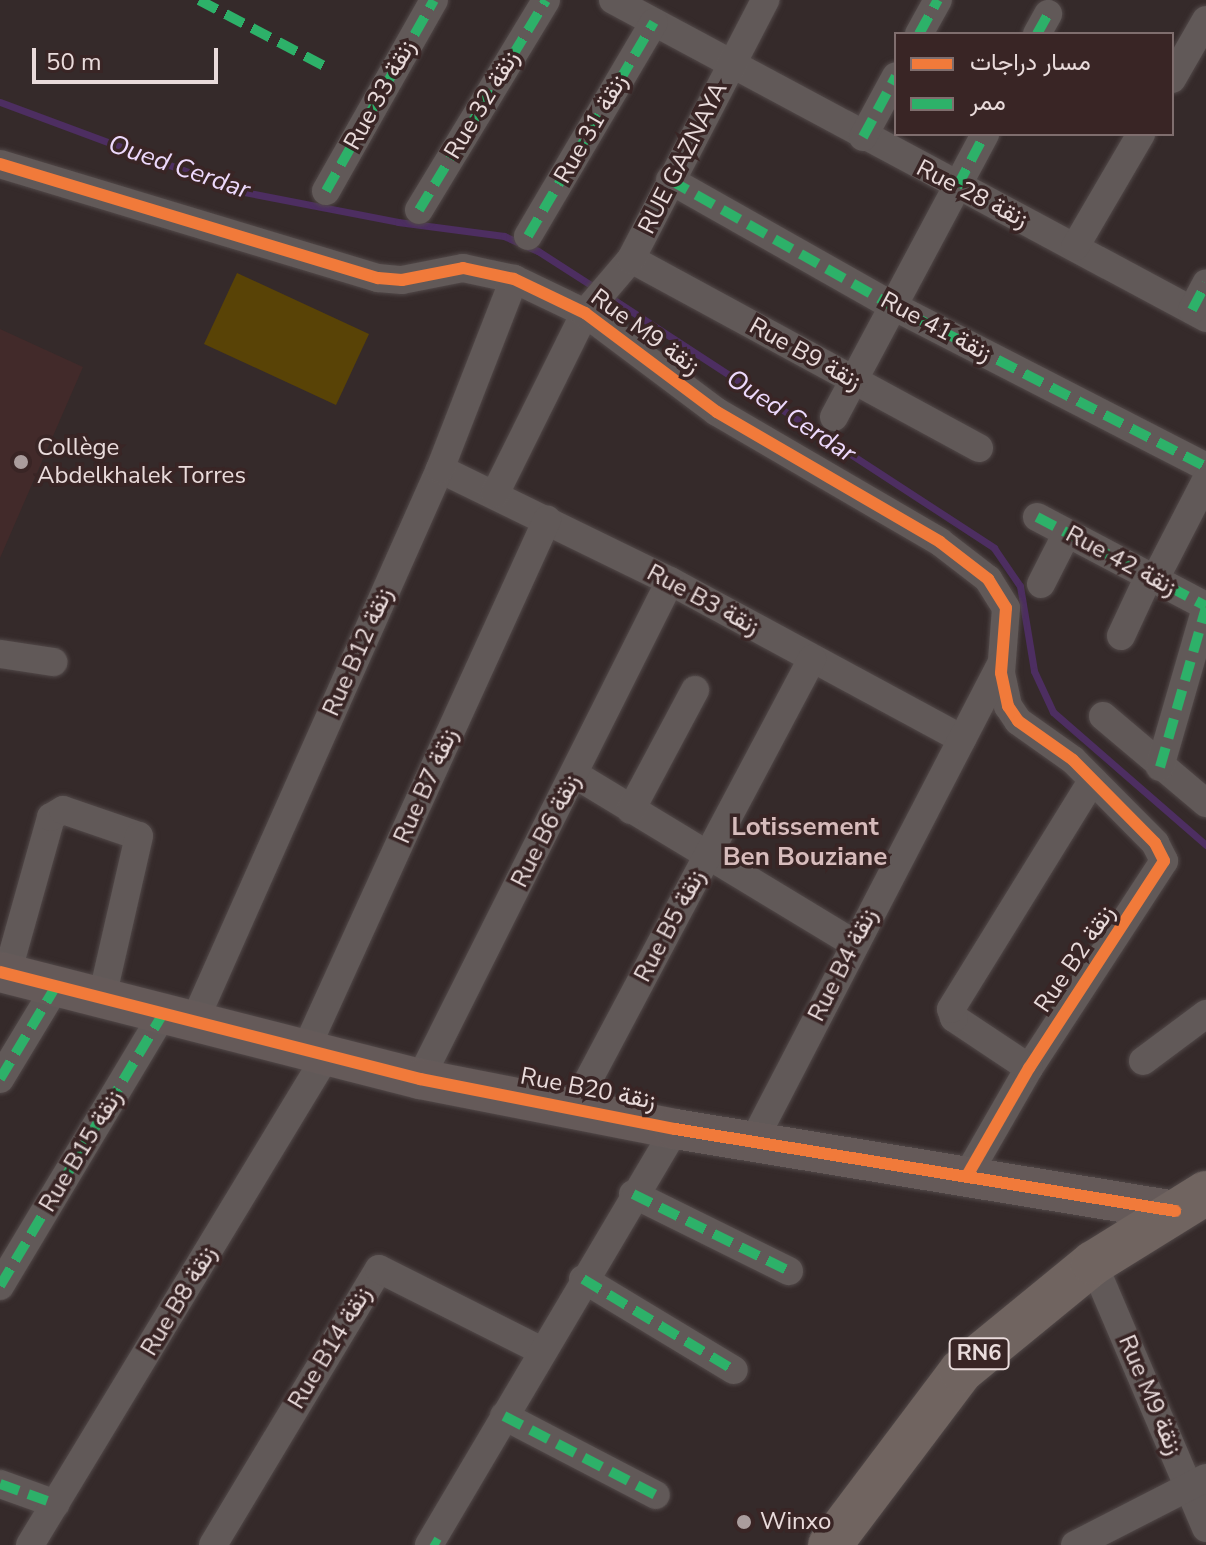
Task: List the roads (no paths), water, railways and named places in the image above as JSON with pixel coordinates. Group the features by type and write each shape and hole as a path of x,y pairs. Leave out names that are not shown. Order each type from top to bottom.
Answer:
{"main road":[{"name":"RN6","path":"830,1545 961,1371 1093,1263 1190,1202"}],"street":[{"name":"Rue 33 زنقة","path":"326,191 434,0"},
{"name":"Rue 32 زنقة","path":"419,210 546,0"},
{"name":"Rue 28 زنقة","path":"613,0 863,137 1199,314"},
{"name":"RUE GAZNAYA","path":"495,494 587,311 631,259 765,0"},
{"path":"920,32 938,0"},
{"path":"1174,76 1206,20"},
{"name":"Rue 31 زنقة","path":"528,236 654,22"},
{"path":"863,137 894,80"},
{"path":"834,417 891,305 984,136"},
{"path":"1075,247 1140,136"},
{"name":"Rue M9 زنقة","path":"0,164 378,278 402,280 463,268 514,279 587,311 717,412 940,542 978,571 1004,598 1003,695 1018,721 1073,760 1092,781"},
{"name":"Rue 41 زنقة","path":"670,180 891,305 1206,467"},
{"name":"Rue B9 زنقة","path":"631,259 979,448"},
{"name":"Rue B12 زنقة","path":"178,1019 440,469 514,279"},
{"path":"1199,314 1206,284"},
{"name":"Rue B3 زنقة","path":"440,469 670,581 962,739"},
{"path":"1121,636 1206,480"},
{"name":"Rue 42 زنقة","path":"1037,517 1206,607"},
{"name":"Rue B7 زنقة","path":"316,1054 547,520"},
{"path":"1041,584 1067,533"},
{"name":"Rue B6 زنقة","path":"420,1079 670,581"},
{"path":"1160,767 1206,607"},
{"path":"0,654 53,662"},
{"name":"Rue B5 زنقة","path":"573,1109 812,659"},
{"name":"Rue B4 زنقة","path":"754,1140 853,943 1002,664"},
{"path":"631,810 695,690"},
{"path":"1103,716 1206,803"},
{"path":"574,774 853,943"},
{"path":"1029,1068 954,1018 951,1009 1092,781"},
{"name":"Rue B2 زنقة","path":"967,1176 1029,1068 1164,861 1155,843 1092,781"},
{"path":"4,973 51,817 63,810 139,836 102,998"},
{"name":"Rue B20 زنقة","path":"4,973 420,1079 675,1129 967,1176 1190,1202"},
{"path":"0,1079 56,986"},
{"path":"1143,1061 1206,1014"},
{"name":"Rue B15 زنقة","path":"0,1286 178,1019"},
{"name":"Rue B8 زنقة","path":"30,1545 316,1054"},
{"path":"433,1544 583,1279 675,1129"},
{"path":"633,1194 789,1271"},
{"name":"Rue M9 زنقة","path":"1093,1263 1197,1482 1206,1528"},
{"name":"Rue B14 زنقة","path":"213,1545 379,1269 542,1351"},
{"path":"583,1279 734,1370"},
{"path":"504,1416 656,1495"},
{"path":"1075,1545 1197,1482"},
{"path":"0,1484 56,1504"}],"waterway":[{"name":"Oued Cerdar","path":"0,102 239,191 398,222 504,236 538,251 597,289"},
{"name":"Oued Cerdar","path":"608,296 994,548 1020,586 1034,671 1053,712 1206,845"}],"place":[{"name":"Collège Abdelkhalek Torres","path":"21,462"},
{"name":"Winxo","path":"744,1522"}],"district":[{"name":"Lotissement Ben Bouziane","path":"805,842"}]}
